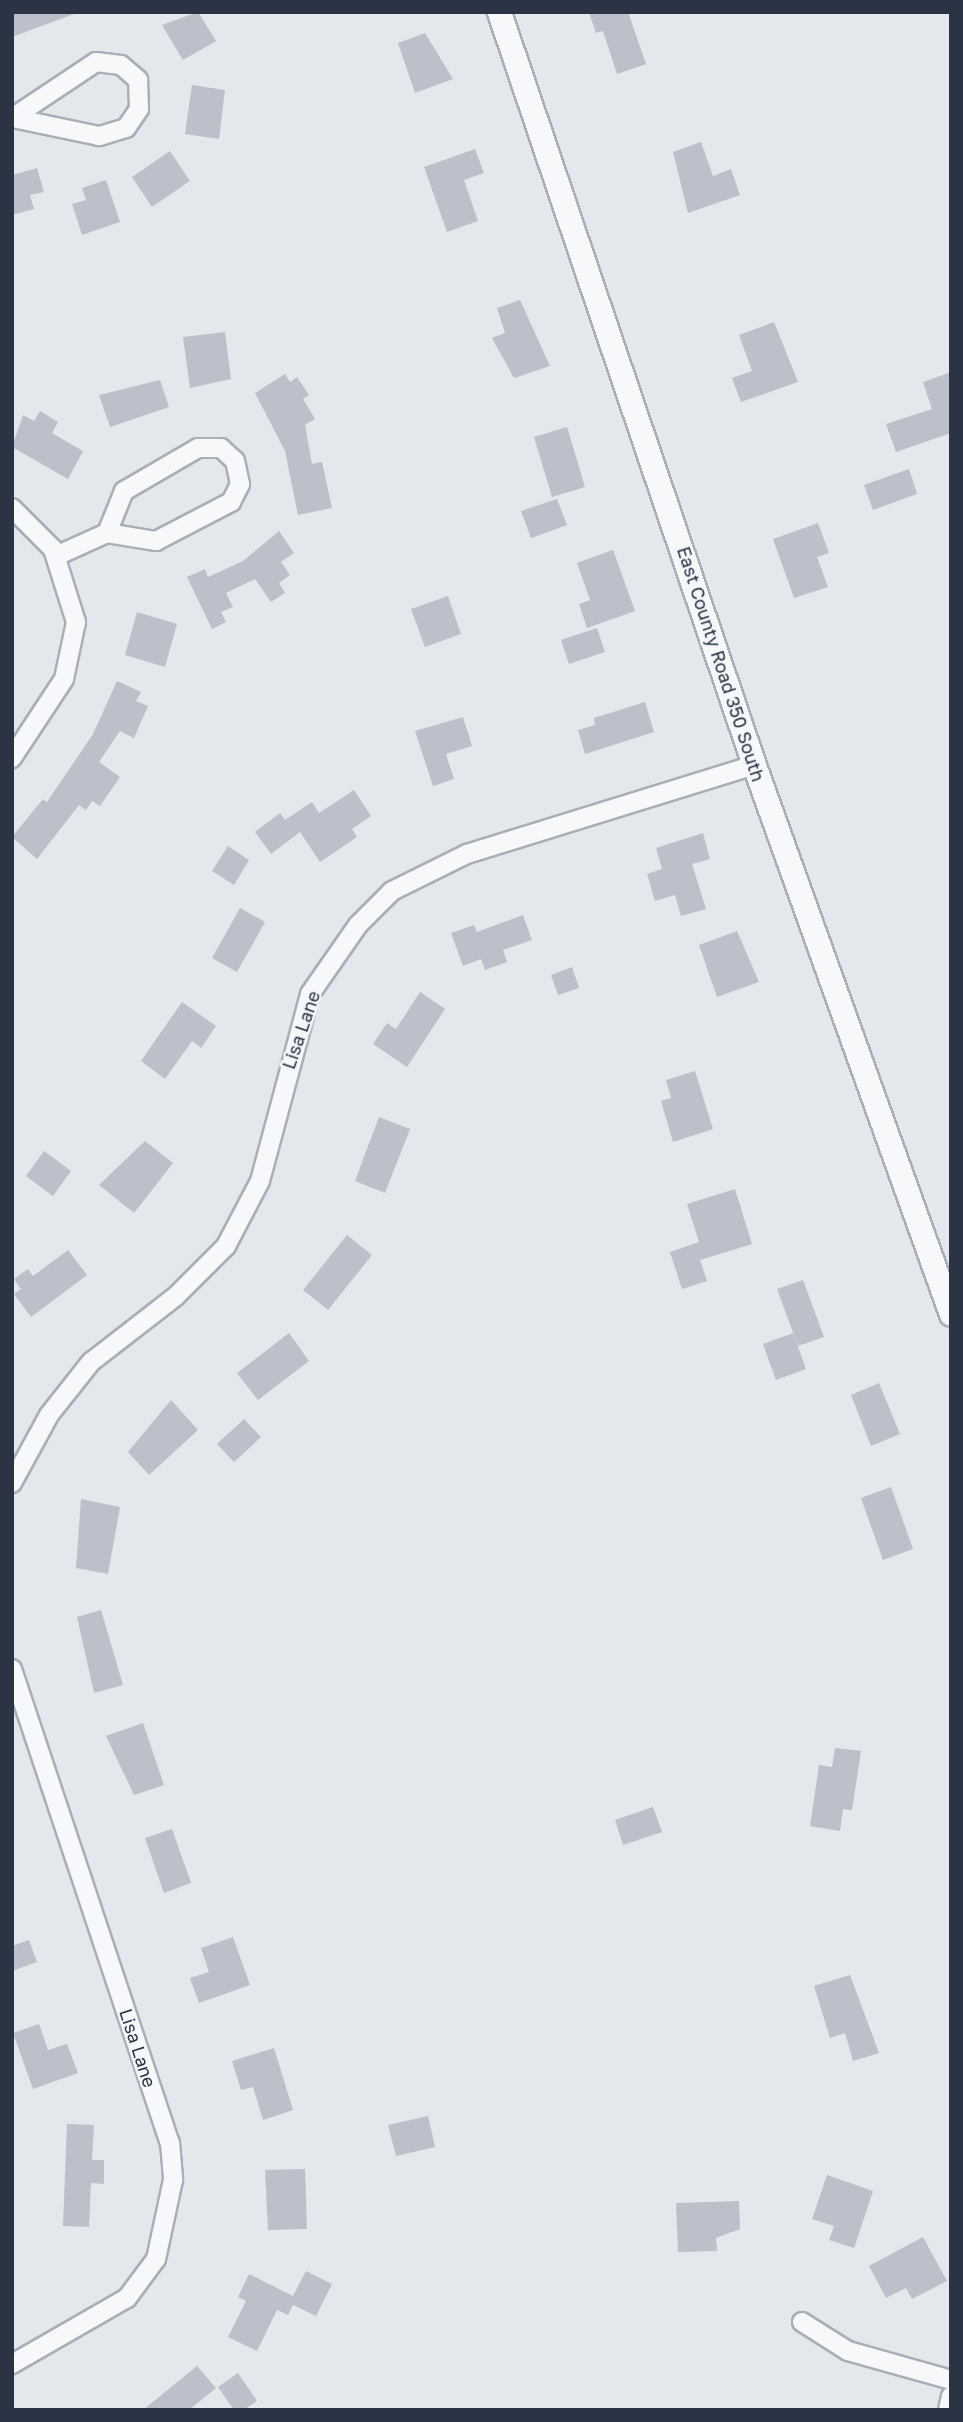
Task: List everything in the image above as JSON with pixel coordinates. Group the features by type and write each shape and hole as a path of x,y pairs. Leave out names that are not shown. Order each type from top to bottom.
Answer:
{"street":[{"name":"East County Road 350 South","path":"499,12 754,765 951,1314"},
{"path":"96,62 121,65 138,80 139,109 126,128 99,136 13,118 96,62"},
{"path":"56,556 107,533 156,541 231,502 240,484 235,460 220,449 198,447 124,491 107,533"},
{"path":"12,509 56,556 72,594 73,651 45,715 12,758"},
{"name":"Lisa Lane","path":"12,1483 49,1415 91,1362 176,1296 226,1246 260,1181 310,994 358,925 391,891 467,854 754,765"},
{"name":"Lisa Lane","path":"12,1669 170,2143 173,2180 156,2259 127,2298 12,2364"},
{"path":"802,2322 848,2351 951,2380"},
{"path":"948,2410 951,2396"}],"building":[{"path":"12,12 73,12 74,14 12,37"},
{"path":"198,12 216,41 183,60 162,25"},
{"path":"589,12 628,12 646,64 617,74 603,31 596,33"},
{"path":"425,33 453,79 415,93 398,43"},
{"path":"192,85 225,90 219,139 185,134"},
{"path":"701,142 713,176 731,169 740,195 688,213 673,152"},
{"path":"475,149 484,173 464,180 478,221 447,232 424,167"},
{"path":"170,151 190,181 152,207 132,177"},
{"path":"37,168 44,192 30,195 34,209 12,215 12,175"},
{"path":"106,180 120,222 82,235 72,204 86,200 82,188"},
{"path":"520,300 550,366 514,378 492,338 505,333 497,308"},
{"path":"774,322 798,382 741,402 732,378 752,371 739,335"},
{"path":"225,332 231,379 190,388 183,337"},
{"path":"951,372 951,433 896,452 886,424 932,409 923,382"},
{"path":"285,374 290,382 297,377 309,395 303,399 315,419 305,425 312,464 322,462 332,508 298,515 285,451 255,393"},
{"path":"160,380 169,407 110,427 99,395"},
{"path":"40,411 58,422 52,433 83,451 68,479 12,447 23,415 34,421"},
{"path":"567,427 585,487 552,497 534,437"},
{"path":"909,469 917,494 873,510 864,485"},
{"path":"557,499 567,525 531,538 521,511"},
{"path":"818,523 829,553 817,557 828,587 794,598 773,539"},
{"path":"279,531 294,553 281,562 290,575 279,583 285,593 271,602 255,579 226,593 233,607 221,612 226,622 212,629 187,577 205,569 208,577 243,561"},
{"path":"613,550 635,611 587,628 579,604 590,600 577,563"},
{"path":"448,596 461,634 425,647 411,609"},
{"path":"137,612 177,624 165,667 125,655"},
{"path":"597,628 605,652 569,664 561,640"},
{"path":"117,681 141,692 136,701 148,706 134,738 120,731 99,762 120,777 100,806 92,801 86,810 79,805 37,859 12,837 43,799 47,802 93,734"},
{"path":"645,702 654,732 585,754 578,730 595,725 594,718"},
{"path":"463,717 472,746 446,754 454,779 433,786 415,731"},
{"path":"354,790 371,816 352,829 357,837 320,862 300,832 271,854 255,832 280,813 285,820 312,802 319,813"},
{"path":"703,833 710,859 692,864 706,909 681,916 675,895 655,901 647,874 662,869 656,848"},
{"path":"228,846 249,860 234,885 212,871"},
{"path":"240,908 265,922 237,972 212,958"},
{"path":"523,915 532,940 503,950 507,962 485,970 481,959 463,966 451,933 474,925 477,932"},
{"path":"737,931 759,982 717,997 699,945"},
{"path":"572,967 579,988 558,995 551,975"},
{"path":"420,992 445,1009 407,1067 373,1044 387,1023 396,1029"},
{"path":"182,1002 216,1026 201,1048 192,1041 165,1079 141,1061"},
{"path":"695,1071 713,1129 673,1142 661,1101 671,1098 666,1080"},
{"path":"379,1117 410,1129 385,1193 355,1181"},
{"path":"145,1141 173,1163 134,1213 99,1185"},
{"path":"44,1151 71,1171 53,1196 26,1176"},
{"path":"735,1189 752,1244 700,1260 707,1281 682,1289 670,1252 699,1242 687,1204"},
{"path":"347,1235 372,1255 328,1310 303,1290"},
{"path":"68,1250 87,1275 31,1317 14,1294 21,1289 14,1279 28,1269 33,1276"},
{"path":"803,1280 824,1337 798,1346 777,1289"},
{"path":"289,1333 309,1361 258,1400 237,1373"},
{"path":"793,1333 806,1369 776,1380 763,1344"},
{"path":"879,1383 900,1434 871,1446 851,1395"},
{"path":"171,1400 198,1430 149,1475 128,1452"},
{"path":"244,1419 261,1437 234,1462 217,1444"},
{"path":"891,1487 913,1549 883,1560 861,1498"},
{"path":"81,1499 120,1507 108,1574 76,1568"},
{"path":"101,1610 123,1685 94,1693 77,1617"},
{"path":"143,1723 164,1785 134,1795 106,1736"},
{"path":"835,1748 861,1751 852,1810 843,1809 840,1831 810,1826 819,1765 832,1767"},
{"path":"653,1807 662,1832 623,1845 615,1820"},
{"path":"172,1829 191,1883 164,1893 145,1838"},
{"path":"233,1937 250,1985 199,2003 190,1978 209,1972 201,1948"},
{"path":"29,1940 37,1962 12,1971 12,1946"},
{"path":"850,1975 879,2053 853,2061 845,2033 830,2038 814,1986"},
{"path":"39,2024 48,2050 67,2044 78,2073 33,2089 13,2033"},
{"path":"274,2048 293,2110 263,2120 253,2087 241,2090 232,2061"},
{"path":"428,2116 435,2147 396,2156 388,2125"},
{"path":"67,2124 94,2125 92,2160 104,2160 104,2184 91,2183 89,2227 63,2226"},
{"path":"305,2169 307,2229 268,2230 265,2170"},
{"path":"827,2175 873,2191 854,2248 829,2240 834,2226 812,2219"},
{"path":"739,2201 740,2229 716,2238 717,2251 678,2252 676,2203"},
{"path":"923,2237 947,2281 912,2299 906,2288 886,2298 869,2266"},
{"path":"306,2271 332,2284 316,2316 293,2305 288,2315 277,2310 257,2351 228,2337 246,2301 238,2297 249,2274 293,2296"},
{"path":"197,2366 216,2388 189,2410 143,2410"},
{"path":"238,2373 257,2401 244,2410 234,2410 218,2387"}]}
